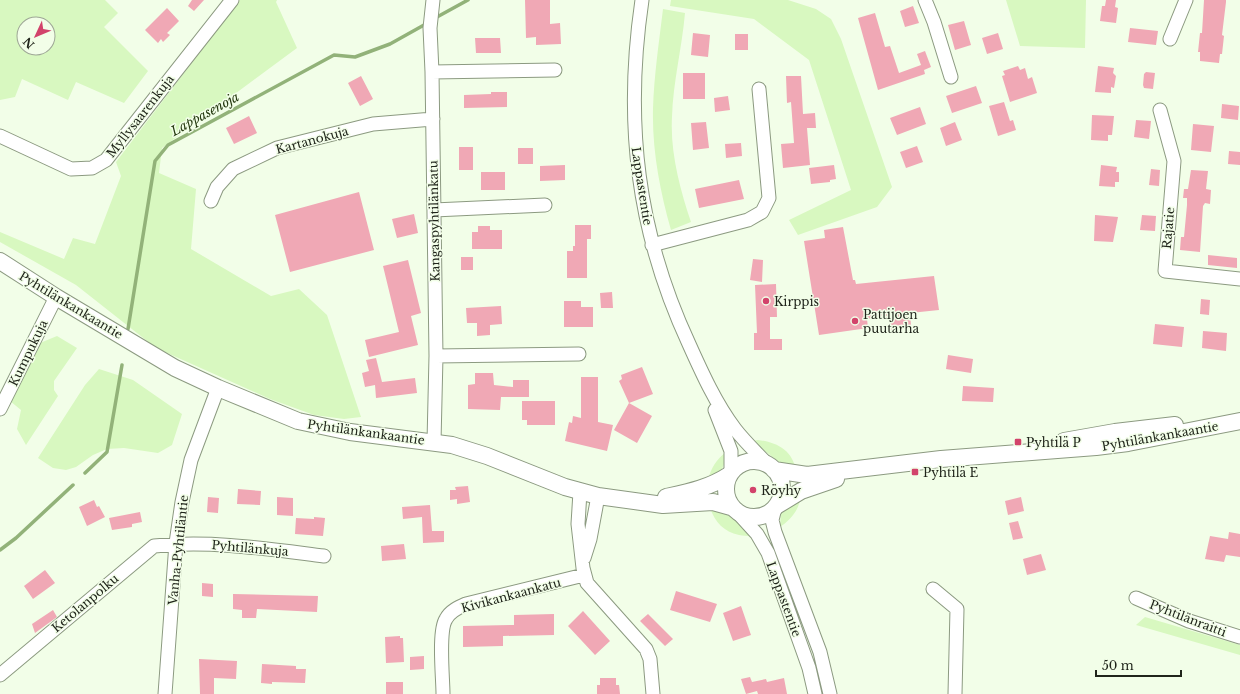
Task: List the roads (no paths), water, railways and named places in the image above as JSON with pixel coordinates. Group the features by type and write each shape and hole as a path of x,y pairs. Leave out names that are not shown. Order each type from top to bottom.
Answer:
{"street":[{"name":"Myllysaarenkuja","path":"0,136 72,169 92,168 106,160 232,0"},
{"name":"Kangaspyhtilänkatu","path":"433,0 430,28 433,119 436,356 434,442"},
{"name":"Lappastentie","path":"642,0 636,41 633,96 640,175 652,245 670,301 698,363 728,440 732,461 730,473"},
{"path":"925,0 934,22 951,77"},
{"path":"1170,39 1186,0"},
{"path":"432,72 555,70"},
{"path":"652,245 748,220 762,212 769,198 759,89"},
{"name":"Rajatie","path":"1160,110 1174,160 1165,271 1240,279"},
{"name":"Kartanokuja","path":"211,201 217,187 233,169 277,148 373,124 433,119"},
{"path":"434,210 545,205"},
{"name":"Pyhtilänkankaantie","path":"0,261 56,297 175,368 271,412 318,426 434,442 471,450 580,492 598,496 643,501 663,505 713,502 734,509"},
{"name":"Kumpukuja","path":"0,409 56,297"},
{"path":"436,356 579,354"},
{"name":"Lappastentie","path":"698,363 735,429 771,467"},
{"name":"Vanha-Pyhtiläntie","path":"164,694 176,543 182,502 191,460 218,388"},
{"name":"Pyhtilänkankaantie","path":"771,467 807,475 941,459 1019,452 1067,440 1115,432 1186,424 1234,422"},
{"path":"751,461 760,461 771,467 780,477 782,487 781,496 776,507 765,515 758,517 747,517 734,509 725,491 730,473 738,465 751,461"},
{"name":"Pyhtilänkankaantie","path":"776,507 801,491 863,469"},
{"name":"Pyhtilänkankaantie","path":"643,501 700,490 718,482 730,473"},
{"path":"580,492 578,524 584,575 590,588 629,628 646,649 650,659 653,694"},
{"path":"583,560 590,540 598,496"},
{"name":"Lappastentie","path":"776,507 772,520 775,532 820,652 830,694"},
{"name":"Lappastentie","path":"734,509 758,534 768,553 809,668 814,694"},
{"name":"Pyhtilänkuja","path":"176,543 246,546 324,556"},
{"name":"Ketolanpolku","path":"0,675 154,546 176,543"},
{"name":"Kivikankaankatu","path":"443,694 443,630 445,619 451,612 466,604 584,575"},
{"path":"933,589 957,609 955,694"},
{"name":"Pyhtilänraitti","path":"1136,598 1189,620 1240,637"}],"waterway":[{"name":"Lappasenoja","path":"437,17 468,0"},
{"name":"Lappasenoja","path":"128,329 155,161 168,145 334,55 355,57 390,44 424,25"},
{"name":"Lappasenoja","path":"85,473 107,452 122,365"},
{"name":"Lappasenoja","path":"0,550 16,538 73,485"}],"place":[{"name":"Kirppis","path":"766,301"},
{"name":"Pattijoen puutarha","path":"855,321"},
{"name":"Pyhtilä P","path":"1018,442"},
{"name":"Pyhtilä E","path":"915,472"},
{"name":"Röyhy","path":"753,490"}]}
